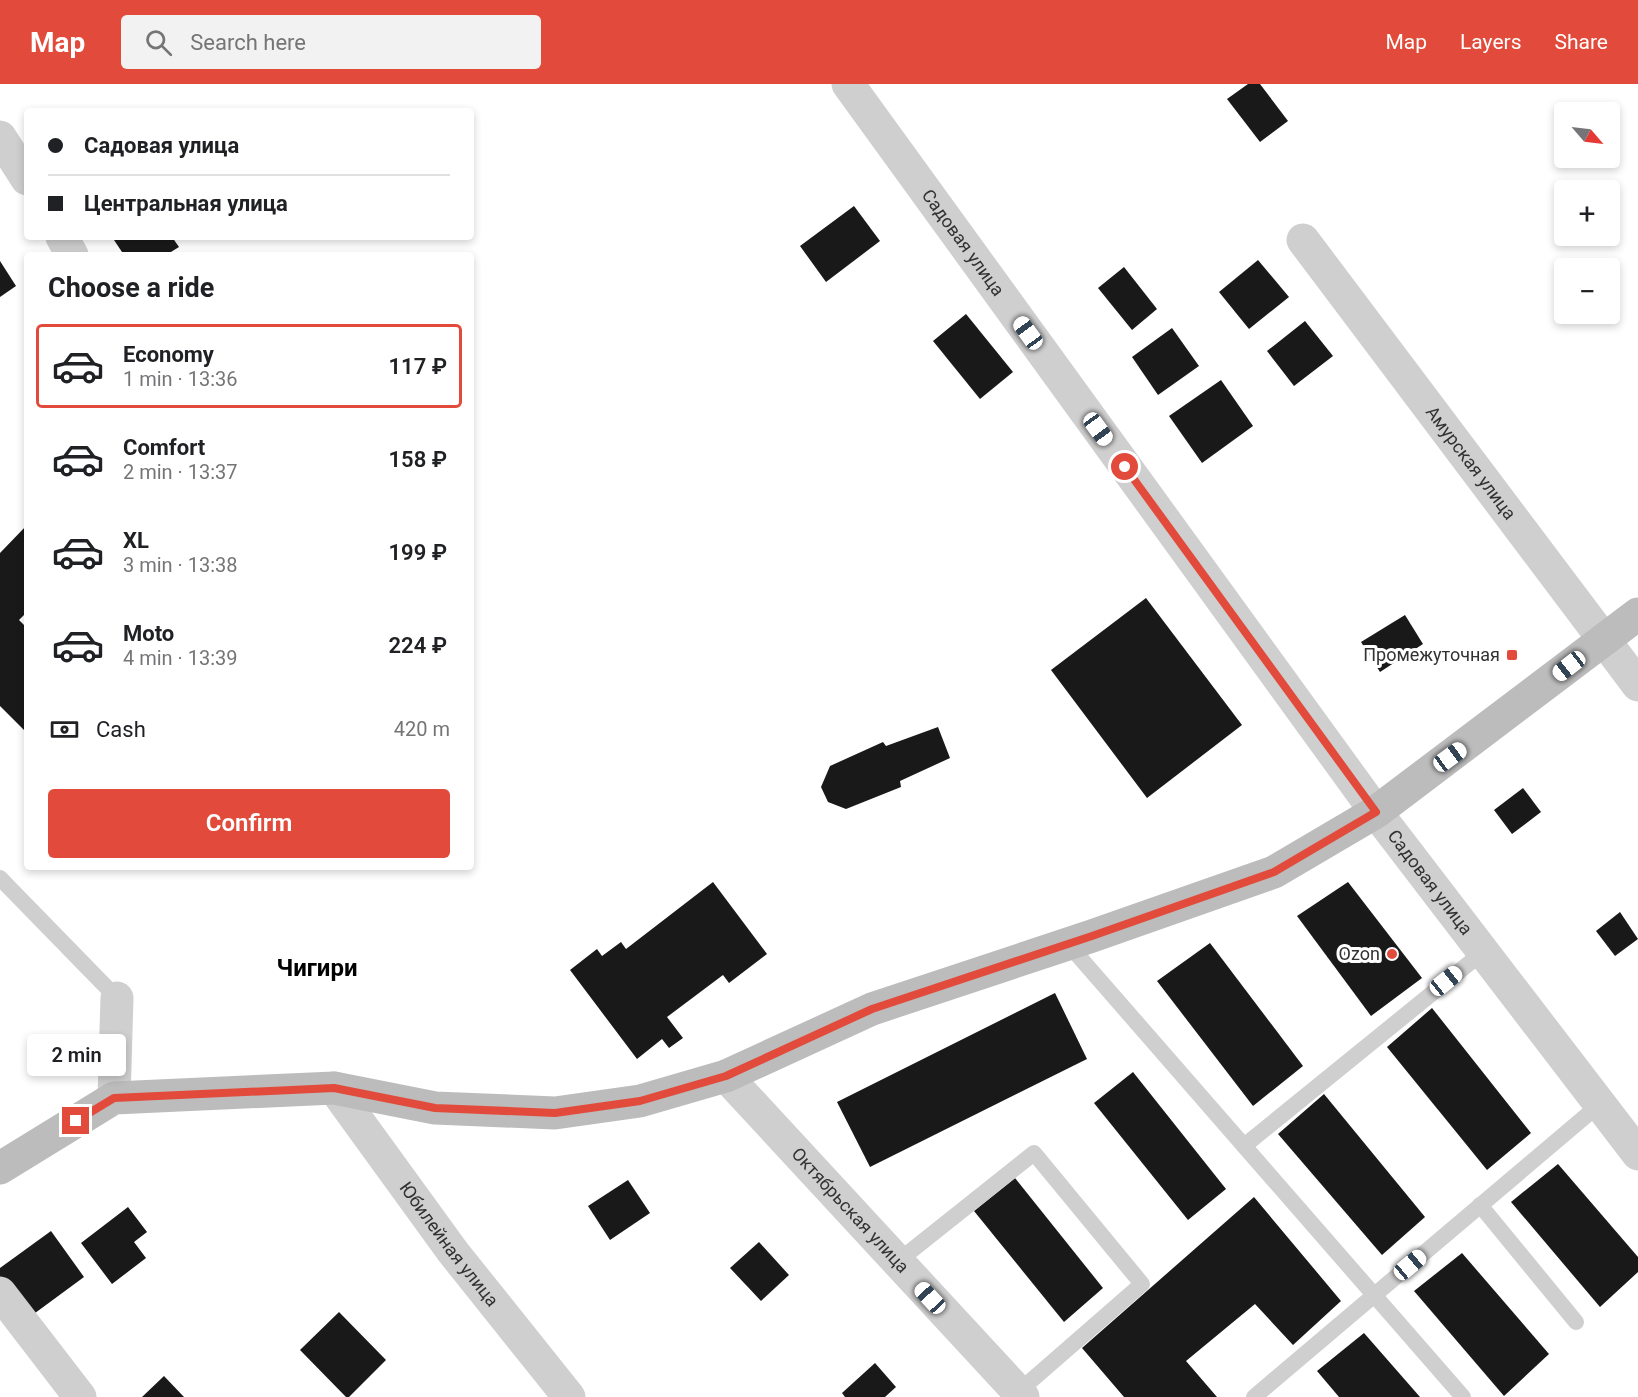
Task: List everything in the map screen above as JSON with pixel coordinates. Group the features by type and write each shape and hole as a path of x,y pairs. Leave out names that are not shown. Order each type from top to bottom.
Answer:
{"street":[{"name":"Садовая улица","path":"848,84 1376,812 1638,1154"},
{"path":"0,137 24,174"},
{"name":"Амурская улица","path":"1303,240 1638,686"},
{"path":"0,1168 114,1098 334,1088 435,1108 555,1113 640,1101 726,1076 872,1009 1274,872 1376,812 1638,614"},
{"path":"114,1098 117,998"},
{"name":"Октябрьская улица","path":"726,1076 1021,1394"},
{"name":"Юбилейная улица","path":"334,1088 453,1252 569,1397"},
{"path":"0,1293 80,1397"}],"lane":[{"path":"0,878 117,998"},
{"path":"1068,944 1463,1397"},
{"path":"1244,1146 1483,952"},
{"path":"1264,1394 1374,1295 1600,1104"},
{"path":"897,1262 1034,1153 1142,1284 1021,1394"},
{"path":"1480,1205 1576,1322"}],"building":[{"path":"1248,84 1260,84 1288,121 1260,142 1227,99"},
{"path":"854,206 880,241 826,282 800,246"},
{"path":"114,240 174,240 179,247 171,252 122,252"},
{"path":"1258,260 1289,297 1249,329 1219,292"},
{"path":"0,261 16,286 0,297"},
{"path":"1124,267 1157,309 1132,330 1098,288"},
{"path":"966,314 1013,372 980,399 933,341"},
{"path":"1305,321 1333,356 1294,386 1267,351"},
{"path":"1172,328 1199,366 1158,395 1132,357"},
{"path":"1221,380 1253,426 1202,463 1169,416"},
{"path":"24,528 24,615 19,620 24,625 24,730 0,706 0,553"},
{"path":"1146,598 1242,725 1147,798 1051,670"},
{"path":"1405,615 1423,644 1380,672 1361,642"},
{"path":"938,727 950,758 900,781 901,787 846,809 828,802 821,787 830,766 883,742 886,746"},
{"path":"1523,788 1541,812 1512,834 1494,810"},
{"path":"713,882 767,954 729,983 723,975 667,1017 683,1038 669,1048 662,1039 637,1059 570,970 597,949 602,956 621,942 626,949"},
{"path":"1348,882 1422,978 1371,1016 1297,916"},
{"path":"1620,912 1638,939 1615,956 1596,931"},
{"path":"1210,943 1303,1066 1253,1106 1157,981"},
{"path":"1055,993 1087,1059 870,1167 837,1102"},
{"path":"1432,1008 1531,1133 1487,1170 1387,1047"},
{"path":"1133,1072 1226,1189 1188,1220 1094,1103"},
{"path":"1324,1094 1425,1217 1382,1255 1278,1134"},
{"path":"1558,1164 1638,1257 1638,1272 1600,1307 1511,1202"},
{"path":"1015,1178 1103,1288 1064,1322 974,1211"},
{"path":"628,1180 650,1213 610,1240 588,1206"},
{"path":"1254,1197 1341,1301 1293,1345 1255,1304 1186,1361 1217,1397 1124,1397 1082,1348"},
{"path":"128,1207 147,1232 134,1242 146,1258 112,1284 81,1243"},
{"path":"51,1231 84,1277 12,1330 0,1313 0,1268"},
{"path":"759,1242 789,1275 761,1301 730,1268"},
{"path":"1462,1253 1549,1354 1504,1396 1414,1291"},
{"path":"339,1312 386,1360 349,1397 346,1397 300,1350"},
{"path":"1364,1333 1420,1397 1339,1397 1317,1371"},
{"path":"875,1363 896,1387 885,1397 845,1397 842,1393"},
{"path":"164,1376 184,1397 142,1397"}],"place":[{"name":"Промежуточная","path":"1512,655"},
{"name":"Ozon","path":"1392,954"}],"district":[{"name":"Чигири","path":"317,968"}],"route":[{"path":"76,1121 114,1098 334,1088 435,1108 555,1113 640,1101 726,1076 872,1009 1092,936 1274,872 1376,812 1125,467"}]}
